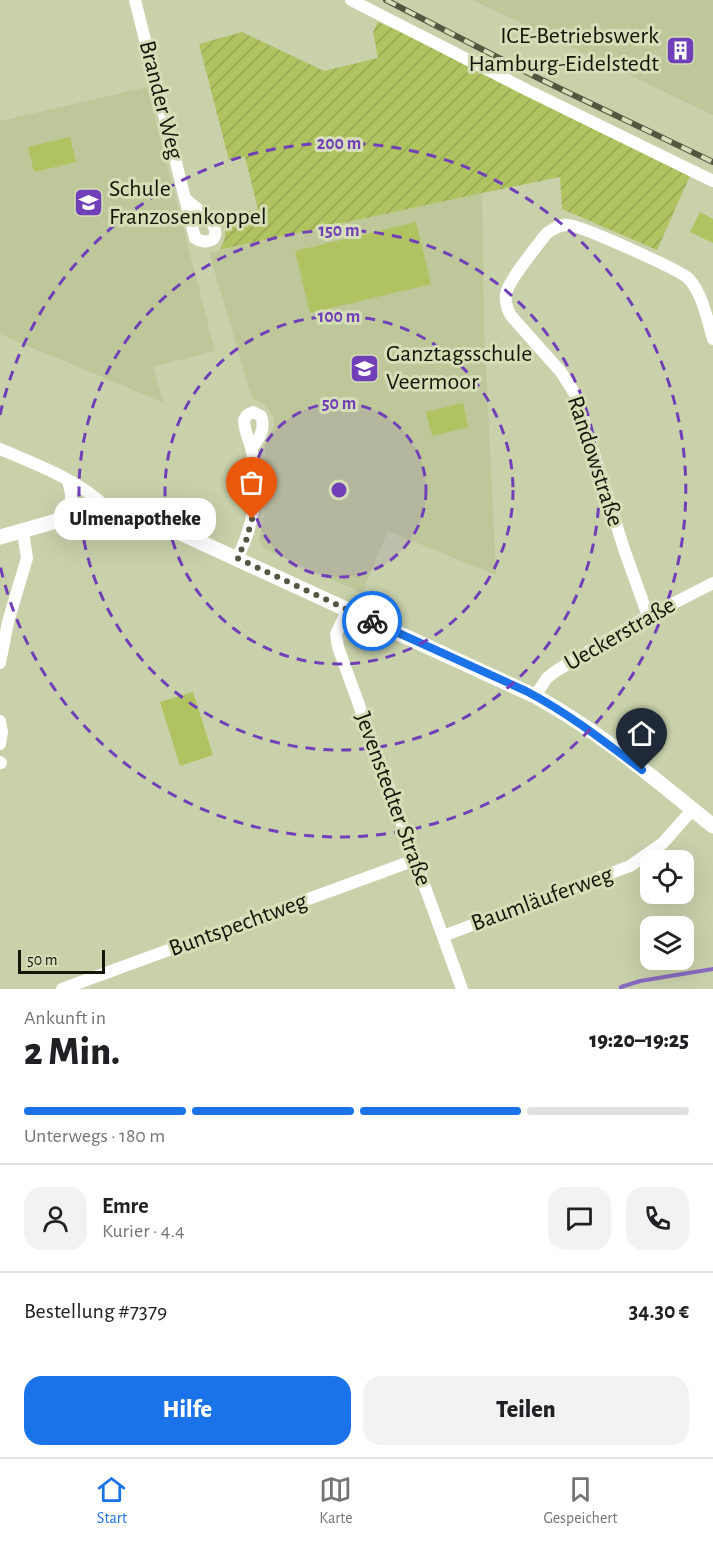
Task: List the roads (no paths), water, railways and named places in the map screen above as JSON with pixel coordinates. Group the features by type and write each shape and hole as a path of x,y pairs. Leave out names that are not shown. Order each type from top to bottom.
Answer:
{"street":[{"name":"Brander Weg","path":"135,0 187,200"},
{"path":"351,0 713,181"},
{"name":"Randowstraße","path":"648,616 624,549 575,394 561,372 512,317 508,311 506,295 512,282 547,233 554,228 569,225 689,279 698,294 713,339"},
{"path":"237,558 246,541 252,519 255,477 252,448"},
{"path":"0,449 68,481 86,491 106,507"},
{"path":"63,521 72,496 68,481"},
{"path":"0,537 106,507 124,507 535,696 594,733 713,826"},
{"path":"0,663 8,622 27,558 23,532"},
{"name":"Ueckerstraße","path":"535,696 547,678 556,671 648,616 713,583"},
{"name":"Jevenstedter Straße","path":"348,609 336,634 338,647 462,989"},
{"path":"0,721 2,732 0,744"},
{"name":"Baumläuferweg","path":"443,936 630,866 663,843 692,810"},
{"name":"Buntspechtweg","path":"62,989 415,860"}],"waterway":[{"path":"621,989 621,987 640,981 713,969"}],"railway":[{"path":"386,0 540,79 713,162"}],"place":[{"name":"ICE-Betriebswerk Hamburg-Eidelstedt","path":"680,50"},
{"name":"Schule Franzosenkoppel","path":"88,203"},
{"name":"Ganztagsschule Veermoor","path":"365,368"},
{"name":"Ulmenapotheke","path":"252,519"}]}
